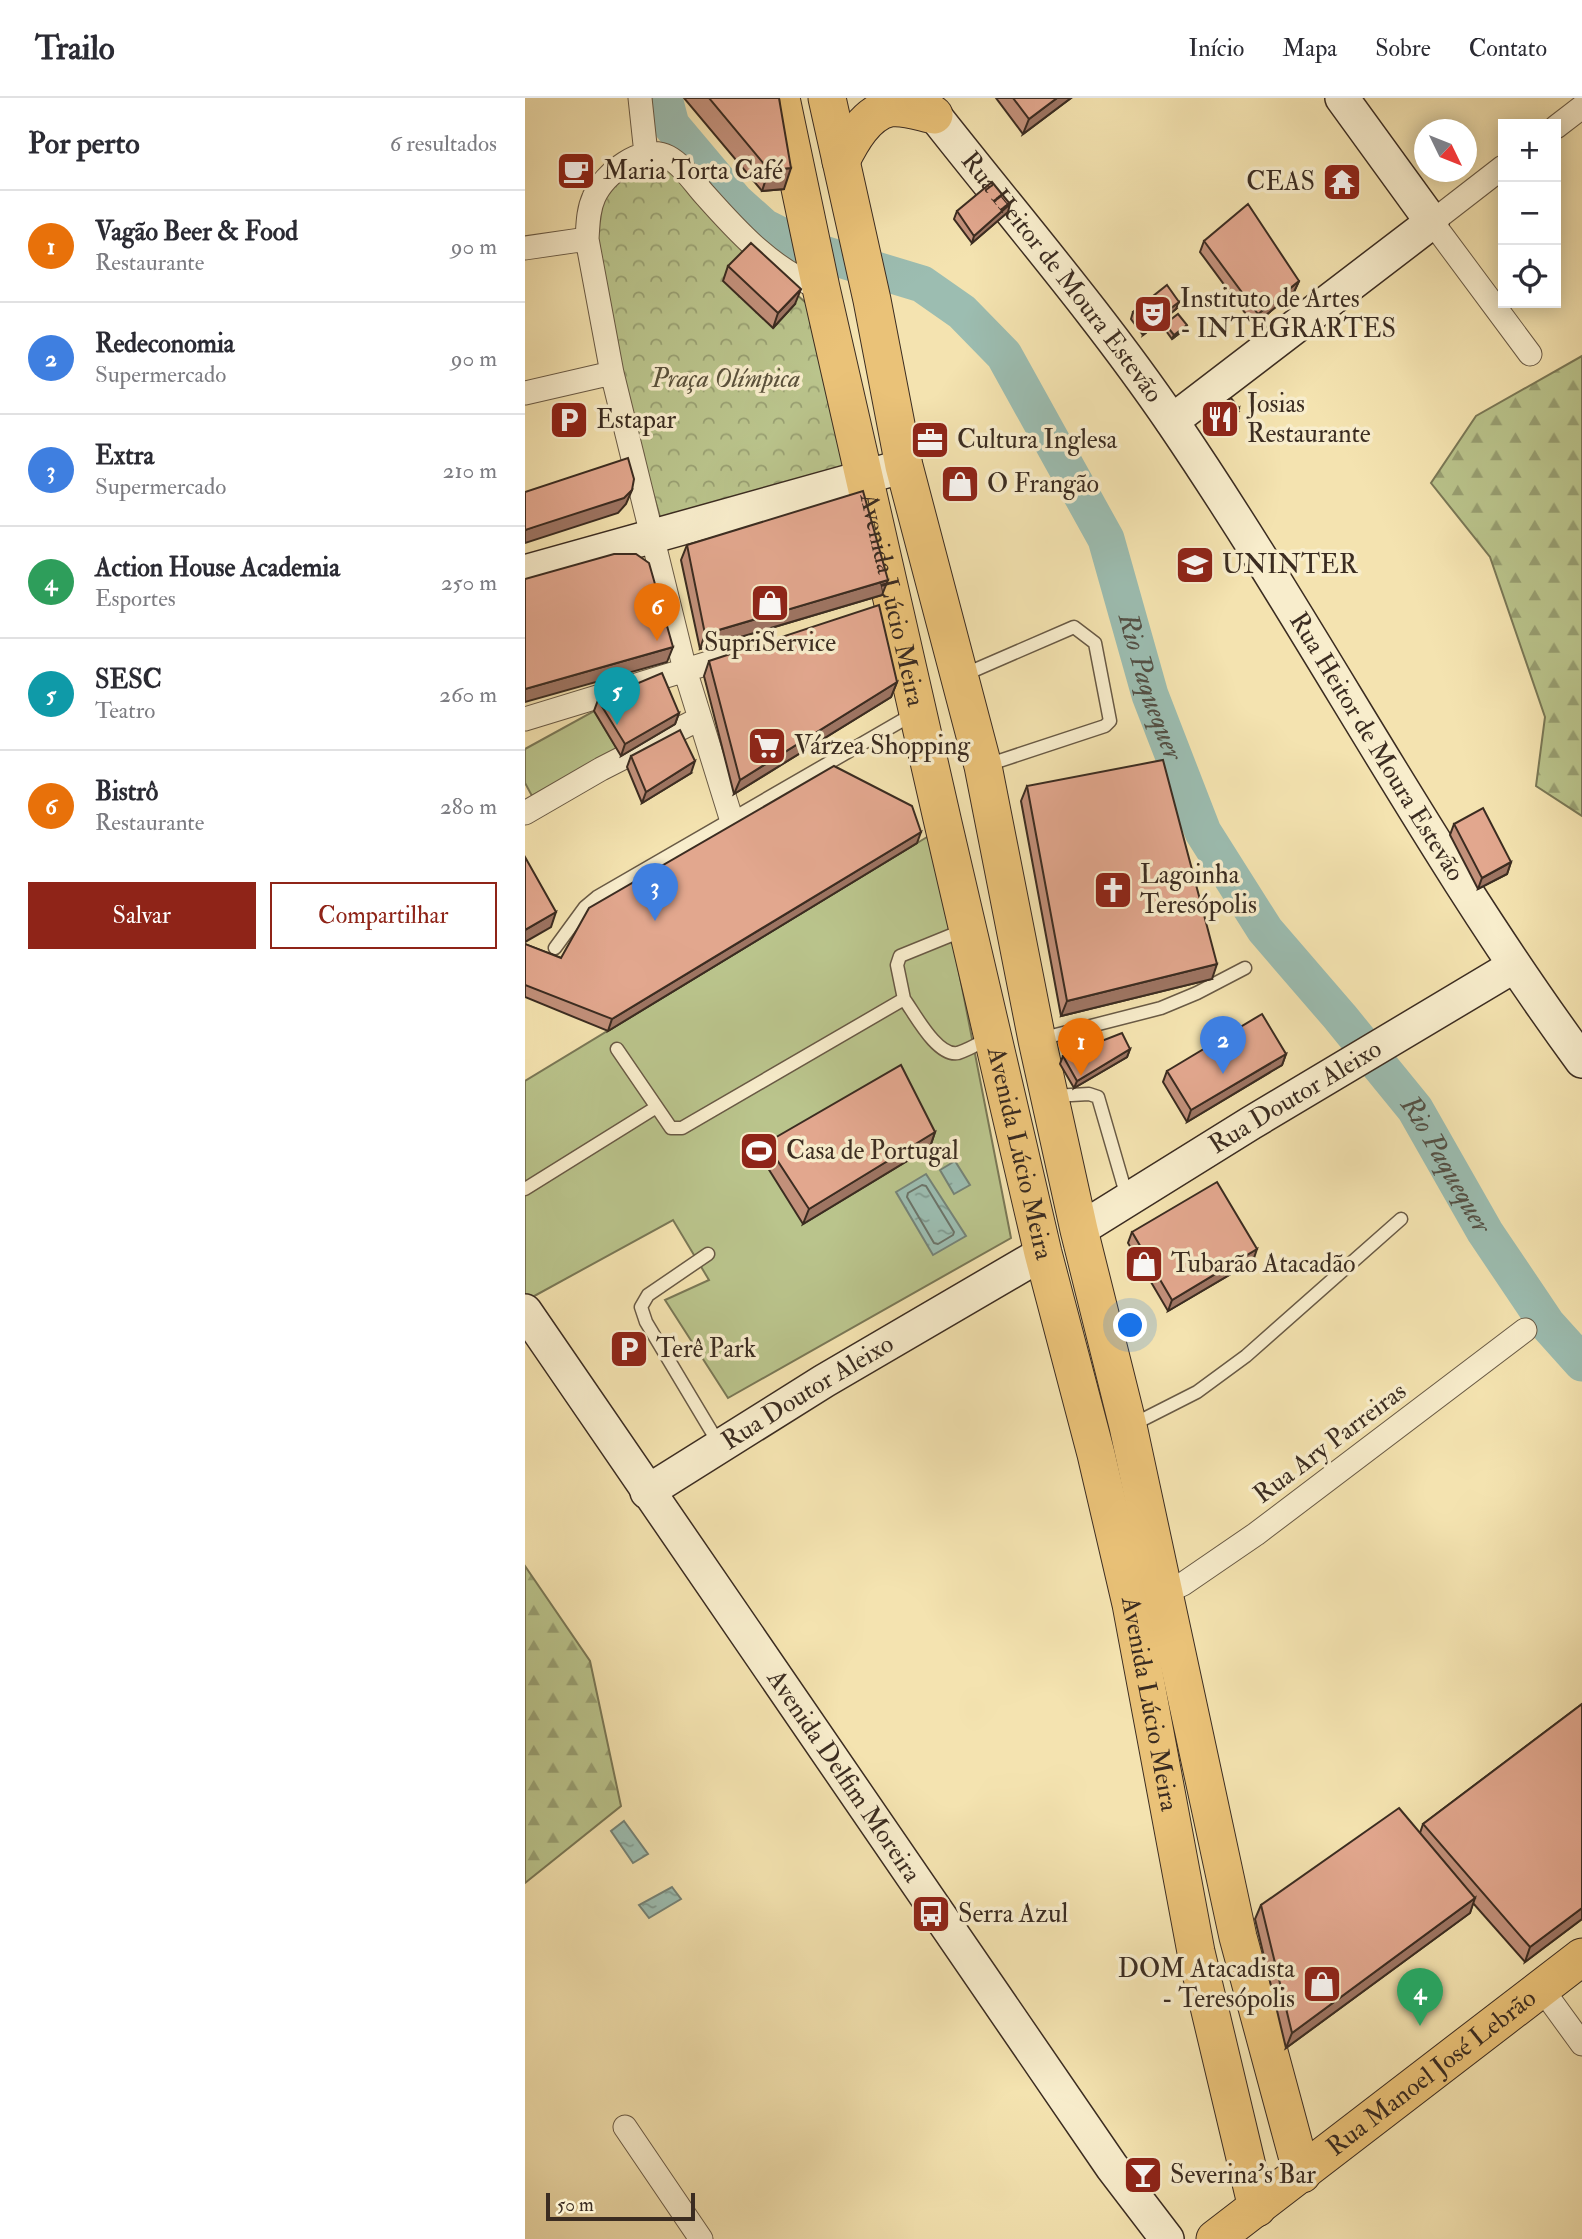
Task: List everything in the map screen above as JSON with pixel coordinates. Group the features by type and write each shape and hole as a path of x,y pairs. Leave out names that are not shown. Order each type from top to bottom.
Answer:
{"main road":[{"name":"Avenida Lúcio Meira","path":"781,98 863,476 882,611 919,711 1043,1253 1096,1454 1148,1599 1302,2174"},
{"name":"Avenida Lúcio Meira","path":"827,98 861,247 904,466 983,766 1049,1096 1128,1426 1148,1599 1196,1952 1258,2208"},
{"path":"1172,421 1432,222 1342,98"},
{"path":"841,161 859,131 877,114 889,108 928,106"},
{"name":"Rua Heitor de Moura Estevão","path":"928,106 1019,217 1172,421 1445,860 1514,966 1582,1061"},
{"path":"525,572 904,466"},
{"name":"Rua Doutor Aleixo","path":"1079,1230 1514,966"},
{"name":"Rua Doutor Aleixo","path":"647,1492 824,1381 1043,1253"},
{"name":"Avenida Delfim Moreira","path":"525,1311 1112,2167 1167,2239"},
{"path":"1196,1952 1238,1937"},
{"name":"Rua Manoel José Lebrão","path":"1215,2239 1582,1957"}],"street":[{"path":"640,98 646,155"},
{"path":"1561,123 1582,107"},
{"path":"731,818 685,670 612,373 587,239 588,218 594,196 606,178 624,164 646,155 661,154 669,157 751,243 786,271 820,280"},
{"path":"1498,171 1432,222 1530,354"},
{"path":"525,248 587,239"},
{"path":"525,393 612,373"},
{"path":"525,719 764,647"},
{"path":"525,813 601,769 699,719"},
{"name":"Rua Ary Parreiras","path":"1148,1599 1183,1584 1256,1534 1525,1330"},
{"path":"1542,1989 1582,2044"},
{"path":"625,2127 701,2239"}],"lane":[{"path":"961,676 1074,627 1095,643 1110,721 1105,726 983,766"},
{"path":"555,948 585,907 597,897 919,711"},
{"path":"968,929 901,956 897,965 904,999 940,1049 949,1053 960,1052 993,1036"},
{"path":"1037,1040 1160,1008 1197,993 1245,968"},
{"path":"617,1049 671,1128 682,1128 904,999"},
{"path":"1049,1096 1089,1094 1098,1097 1128,1199"},
{"path":"525,1189 655,1108"},
{"path":"1128,1426 1196,1392 1246,1356 1401,1219"},
{"path":"708,1254 648,1295 641,1307 646,1322 721,1447"}],"green space":[{"name":"Praça Olímpica","path":"649,159 674,164 761,263 813,309 855,472 662,524 619,375 592,214 605,187"},
{"path":"1582,356 1582,816 1536,786 1545,717 1490,557 1431,483 1476,416"},
{"path":"594,711 617,749 532,796 525,783 525,749"},
{"name":"Casa de Portugal","path":"932,834 1011,1238 728,1398 665,1300 709,1280 673,1220 527,1300 525,1081"},
{"path":"525,1566 590,1661 621,1806 525,1883"}],"water":[{"path":"955,1161 970,1185 954,1194 940,1170"},
{"path":"926,1174 966,1236 933,1255 896,1192"},
{"path":"624,1821 648,1854 633,1863 611,1831"},
{"path":"672,1887 681,1899 649,1918 639,1905"}],"building":[{"path":"709,98 779,98 791,168 769,170"},
{"path":"1013,98 1057,98 1029,119"},
{"path":"992,182 1010,204 974,236 957,211"},
{"path":"1248,204 1299,281 1258,314 1204,241"},
{"path":"751,243 801,289 778,313 728,266"},
{"name":"Instituto de Artes - INTEGRARTES","path":"1167,285 1179,302 1146,327 1133,312"},
{"path":"1178,314 1187,325 1174,335 1165,324"},
{"name":"Josias Restaurante","path":"1231,398 1239,408 1214,429 1209,422 1215,409"},
{"path":"628,458 634,479 632,490 624,498 525,530 525,492"},
{"path":"863,491 888,580 705,634 687,545"},
{"path":"614,554 636,554 649,563 673,647 525,689 525,579"},
{"name":"Várzea Shopping","path":"879,605 897,682 740,780 709,661"},
{"path":"662,673 679,713 625,744 598,700"},
{"path":"680,730 695,761 646,792 631,756"},
{"name":"Lagoinha Teresópolis","path":"1163,760 1217,964 1067,1001 1027,786"},
{"path":"834,766 912,806 921,832 612,1019 525,985 525,944 561,958 589,908"},
{"path":"1483,808 1511,862 1482,878 1454,824"},
{"path":"525,857 556,912 525,930"},
{"path":"1262,1014 1286,1054 1191,1110 1167,1071"},
{"path":"1122,1033 1130,1049 1077,1081 1063,1056"},
{"path":"901,1065 935,1132 809,1209 766,1143"},
{"path":"1217,1182 1257,1249 1172,1300 1132,1232"},
{"path":"1582,1704 1582,1908 1530,1947 1423,1824"},
{"name":"DOM Atacadista - Teresópolis","path":"1399,1808 1475,1898 1292,2033 1261,1905"}],"waterway":[{"name":"Rio Paquequer","path":"664,98 671,125 735,201 764,227 810,250 922,284 962,312 1004,355 1106,539 1150,695 1203,832 1265,930 1415,1109 1485,1232 1547,1324 1582,1363"}],"place":[{"name":"Maria Torta Café","path":"576,171"},
{"name":"CEAS","path":"1342,182"},
{"name":"Instituto de Artes - INTEGRARTES","path":"1153,314"},
{"name":"Josias Restaurante","path":"1220,419"},
{"name":"Estapar","path":"569,420"},
{"name":"Cultura Inglesa","path":"930,440"},
{"name":"O Frangão","path":"960,484"},
{"name":"UNINTER","path":"1195,565"},
{"name":"SupriService","path":"770,603"},
{"name":"Bistrô","path":"657,641"},
{"name":"SESC","path":"617,725"},
{"name":"Várzea Shopping","path":"767,746"},
{"name":"Lagoinha Teresópolis","path":"1113,890"},
{"name":"Extra","path":"655,921"},
{"name":"Redeconomia","path":"1223,1074"},
{"name":"Vagão Beer & Food","path":"1081,1076"},
{"name":"Casa de Portugal","path":"759,1151"},
{"name":"Tubarão Atacadão","path":"1144,1264"},
{"name":"Terê Park","path":"629,1349"},
{"name":"Serra Azul","path":"931,1914"},
{"name":"DOM Atacadista - Teresópolis","path":"1322,1984"},
{"name":"Action House Academia","path":"1420,2026"},
{"name":"Severina's Bar","path":"1143,2175"}]}
